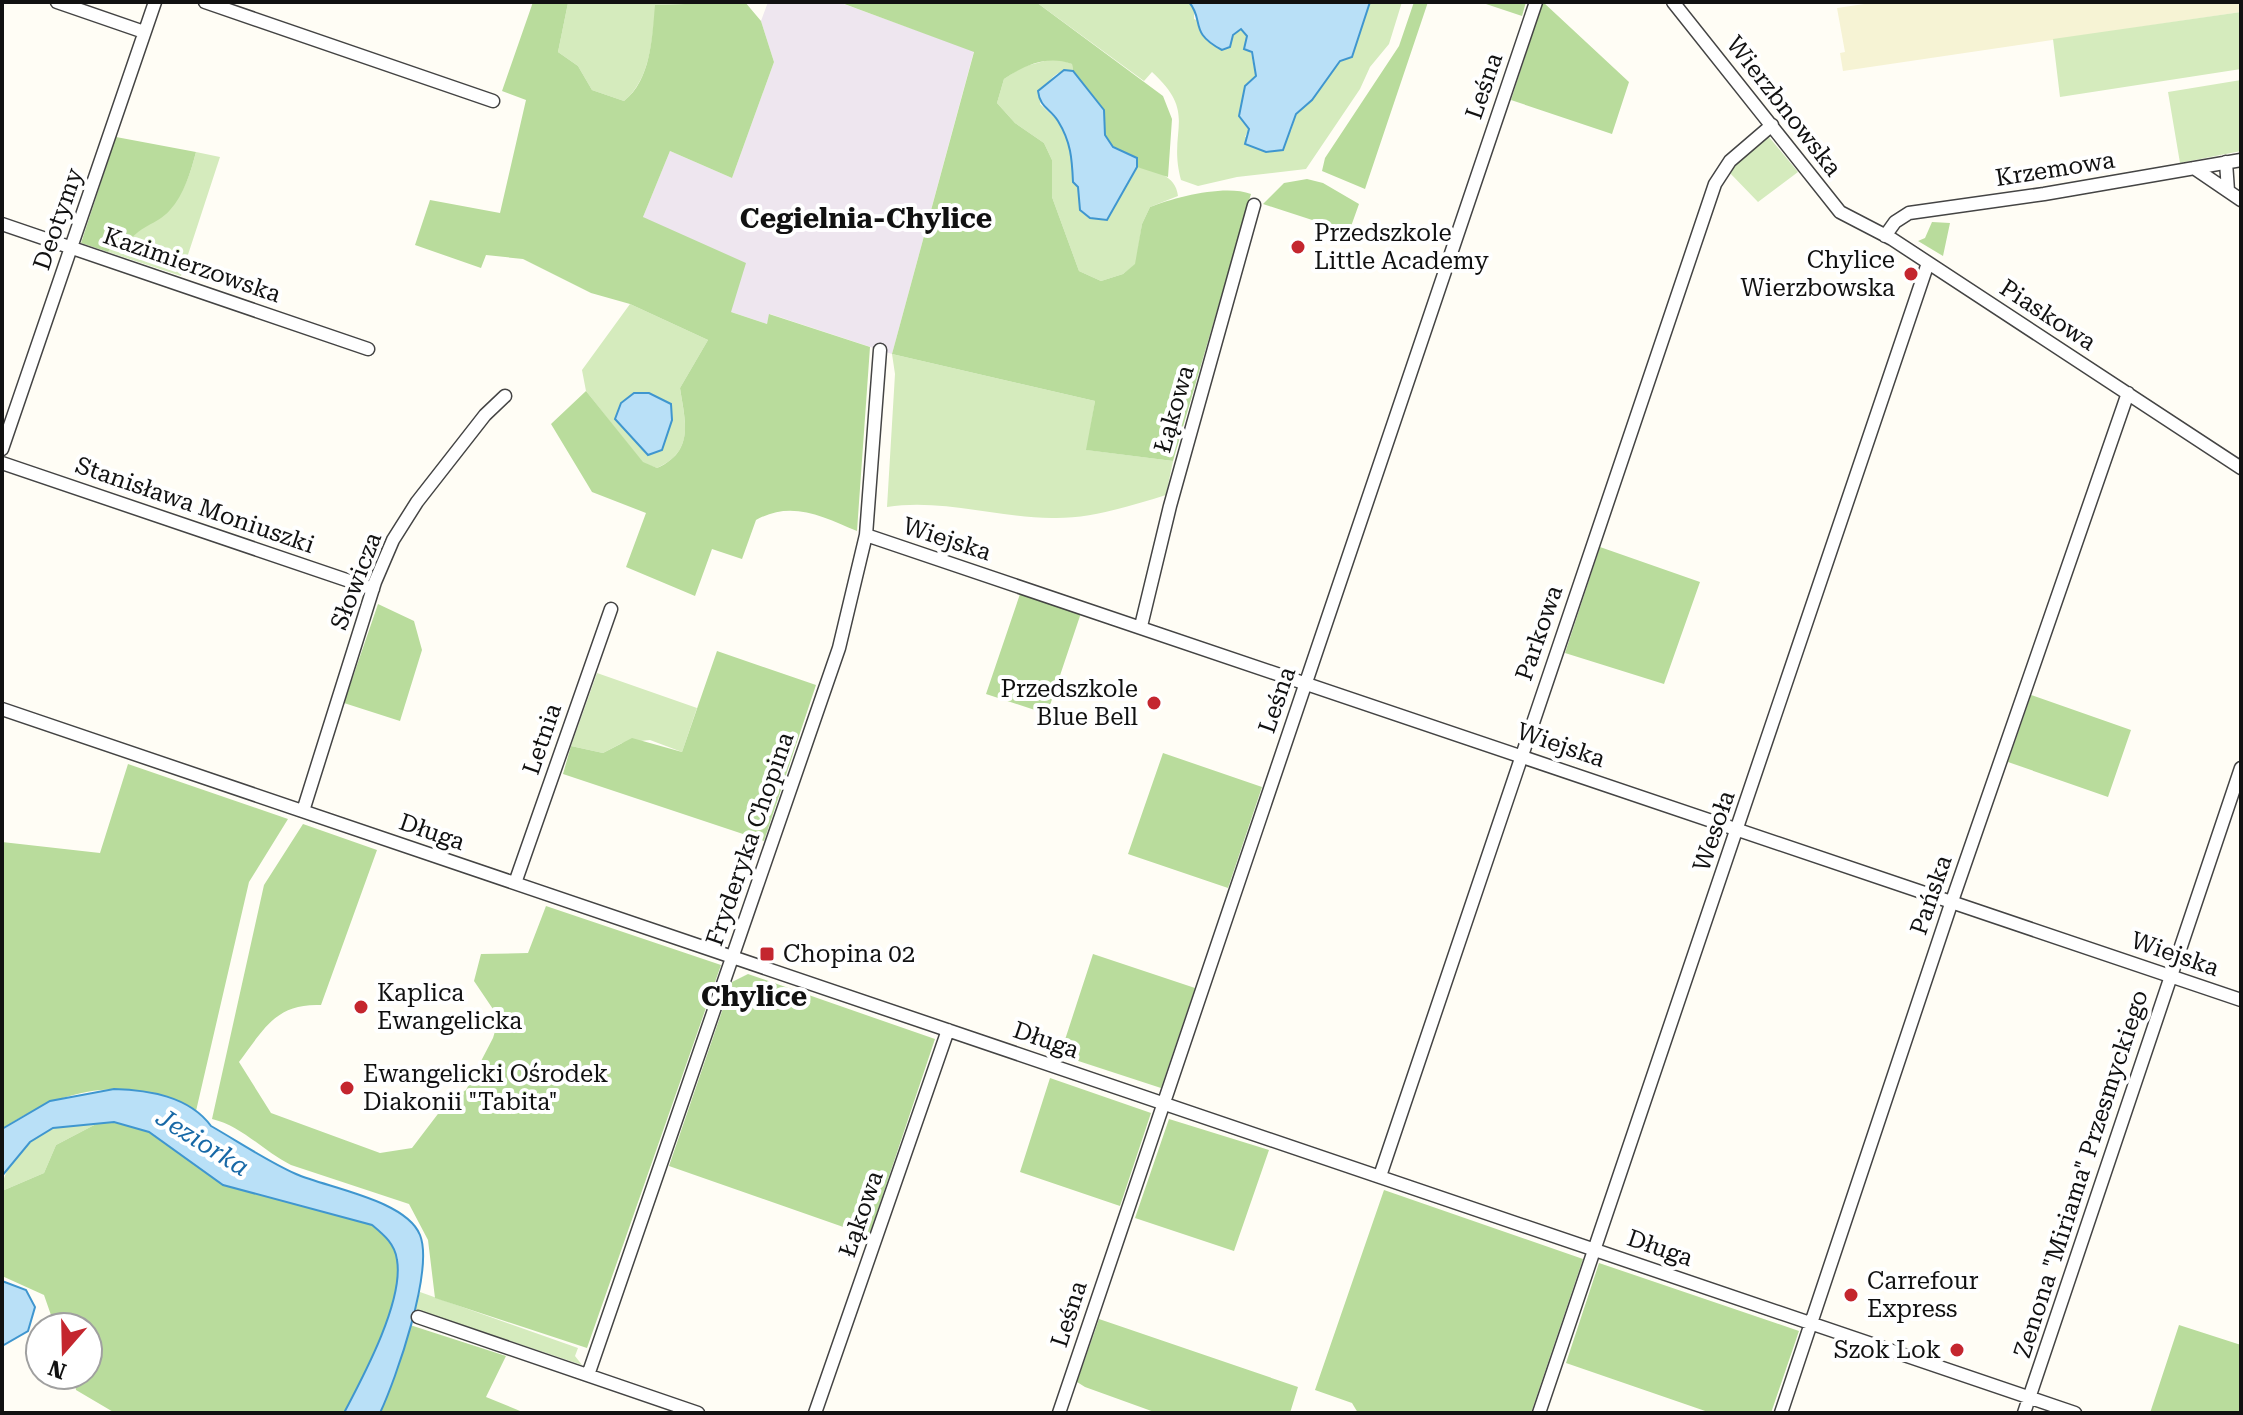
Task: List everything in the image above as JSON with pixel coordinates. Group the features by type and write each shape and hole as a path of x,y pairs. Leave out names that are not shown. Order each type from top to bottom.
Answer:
{"street":[{"path":"57,2 144,32"},
{"name":"Deotymy","path":"2,449 155,2"},
{"path":"205,2 493,101"},
{"name":"Leśna","path":"1059,1413 1536,2"},
{"name":"Wierzbnowska","path":"1673,2 1830,200"},
{"name":"Parkowa","path":"1380,1176 1715,184 1730,161 1772,125"},
{"name":"Krzemowa","path":"1885,236 1900,217 1909,213 2241,160"},
{"path":"2226,162 2228,191"},
{"path":"2194,168 2241,200"},
{"name":"Piaskowa","path":"1830,200 1840,212 1928,263 2241,468"},
{"name":"Łąkowa","path":"1141,626 1170,506 1254,205"},
{"name":"Kazimierzowska","path":"2,224 368,349"},
{"name":"Wesoła","path":"1539,1413 1928,263"},
{"name":"Fryderyka Chopina","path":"588,1375 839,648 866,535 880,350"},
{"name":"Pańska","path":"1781,1413 1952,901 2128,393"},
{"name":"Słowicza","path":"303,811 373,589 393,540 417,502 485,415 505,396"},
{"name":"Stanisława Moniuszki","path":"2,463 373,589"},
{"name":"Wiejska","path":"866,535 2241,1000"},
{"name":"Letnia","path":"515,883 611,609"},
{"name":"Długa","path":"2,709 2075,1413"},
{"name":"Zenona \"Miriama\" Przesmyckiego","path":"2024,1413 2241,768"},
{"name":"Łąkowa","path":"815,1413 948,1030"},
{"path":"418,1317 698,1413"}],"shaded area":[{"path":"768,2 838,2 974,51 892,354 770,314 767,324 731,312 643,217 670,151 732,178 774,62 761,21"},
{"path":"1878,2 2241,2 2241,12 1843,71 1840,53 1845,52 1837,8"}],"green space":[{"path":"533,2 588,2 568,3 558,52 578,66 592,90 624,101 640,82 645,70 655,5 745,2 761,21 774,62 732,178 670,151 643,217 746,263 731,312 767,324 769,314 870,347 857,531 806,512 769,514 756,520 742,559 712,549 695,596 626,567 646,513 592,492 551,424 586,391 643,462 657,468 669,461 682,444 685,423 680,388 708,340 630,304 591,293 523,259 486,255 481,268 415,245 430,200 500,213 526,100 502,91"},
{"path":"739,2 656,5 645,70 633,92 624,101 592,90 578,66 558,52 568,3"},
{"path":"839,2 1036,2 1163,96 1172,119 1168,177 1137,167 1137,158 1113,147 1105,135 1104,110 1073,71 1072,64 1045,61 1020,69 1004,79 997,103 1015,123 1044,143 1052,160 1052,197 1079,271 1101,281 1123,274 1135,264 1142,224 1150,207 1215,191 1251,194 1173,461 1086,450 1095,401 892,354 974,52"},
{"path":"1036,2 1189,2 1194,8 1194,19 1233,35 1241,29 1247,36 1256,76 1246,89 1240,110 1239,116 1249,129 1245,137 1291,131 1296,114 1312,100 1340,61 1352,57 1370,2 1402,2 1389,44 1370,67 1360,89 1306,169 1237,177 1198,186 1181,180 1177,148 1178,112 1166,87 1152,72 1144,81"},
{"path":"1414,2 1428,2 1365,189 1322,171 1325,158 1399,46"},
{"path":"1480,2 1526,2 1522,16"},
{"path":"1543,2 1629,82 1612,134 1511,100"},
{"path":"2241,12 2241,69 2060,97 2053,39"},
{"path":"1056,58 1072,64 1073,71 1054,76 1040,104 1058,121 1074,153 1073,182 1078,187 1081,210 1107,220 1137,167 1169,178 1178,196 1150,207 1142,224 1136,264 1123,274 1101,281 1079,271 1052,197 1052,160 1044,143 1015,123 997,103 1004,79 1022,67"},
{"path":"2241,80 2241,151 2180,163 2168,92"},
{"path":"116,137 196,152 183,190 170,210 136,234 127,245 112,246 108,252 81,243"},
{"path":"1769,137 1798,172 1758,202 1728,171"},
{"path":"196,152 220,157 181,276 108,252 172,204 184,188"},
{"path":"1307,179 1323,183 1359,204 1349,232 1263,204 1284,183"},
{"path":"1932,222 1950,223 1943,256 1918,241 1925,238"},
{"path":"630,304 708,340 680,388 685,424 682,444 669,461 657,468 643,463 586,391 582,370"},
{"path":"892,354 1095,401 1087,450 1173,461 1166,495 1110,511 1066,518 928,505 887,507 895,374"},
{"path":"1600,547 1700,582 1664,684 1565,653"},
{"path":"1020,594 1081,613 1047,714 986,694"},
{"path":"378,604 414,621 422,650 400,721 344,703"},
{"path":"717,651 816,685 764,841 563,774 571,746 603,753 632,738 682,752"},
{"path":"597,673 697,708 682,752 650,740 622,743 603,753 571,746"},
{"path":"2031,695 2131,730 2108,797 2008,762"},
{"path":"1163,753 1262,787 1228,888 1128,854"},
{"path":"128,764 288,819 249,882 196,1111 145,1092 97,1090 49,1103 2,1129 2,842 100,853"},
{"path":"303,824 377,850 321,1005 293,1008 282,1013 264,1029 239,1062 271,1113 380,1153 412,1148 447,1102 466,1090 493,1038 499,1018 474,981 481,954 528,953 546,906 721,965 587,1348 435,1298 428,1240 409,1204 291,1165 233,1127 212,1119 264,885"},
{"path":"1093,954 1195,988 1161,1088 1060,1055"},
{"path":"748,974 935,1039 869,1236 669,1166 732,982"},
{"path":"1050,1078 1151,1113 1120,1206 1020,1172"},
{"path":"1169,1119 1269,1150 1234,1251 1135,1218"},
{"path":"114,1122 149,1132 223,1185 372,1225 388,1240 397,1260 398,1277 394,1296 380,1338 344,1413 115,1413 78,1391 104,1391 104,1311 50,1311 44,1295 2,1276 2,1191 44,1173 56,1145 98,1123"},
{"path":"98,1123 56,1145 44,1173 2,1191 12,1163 35,1139 63,1126"},
{"path":"1384,1190 1583,1259 1531,1413 1358,1413 1352,1403 1315,1390"},
{"path":"1599,1263 1799,1331 1771,1413 1711,1413 1566,1363"},
{"path":"420,1292 578,1348 575,1356 582,1365 415,1309"},
{"path":"1099,1319 1298,1387 1290,1413 1157,1413 1085,1387 1077,1382"},
{"path":"410,1325 506,1356 486,1397 525,1413 380,1413"},
{"path":"2179,1325 2241,1345 2241,1413 2150,1413"}],"water":[{"path":"1189,2 1370,2 1352,57 1340,61 1312,100 1296,114 1283,150 1266,152 1245,144 1249,129 1239,116 1245,86 1256,76 1252,52 1244,49 1247,36 1241,29 1233,35 1230,47 1222,50 1211,44 1201,32"},
{"path":"1064,70 1073,71 1104,110 1105,135 1113,147 1137,158 1137,167 1107,220 1090,218 1080,210 1066,136 1039,97 1038,91"},
{"path":"634,393 649,393 671,404 672,420 662,450 648,455 615,419 621,403"},
{"name":"Jeziorka","path":"114,1089 154,1093 180,1101 211,1126 274,1163 296,1174 383,1204 412,1223 420,1235 423,1251 418,1298 395,1376 380,1413 344,1413 380,1338 398,1277 394,1249 372,1225 223,1185 149,1132 114,1122 53,1128 30,1142 2,1176 2,1129 50,1101"},
{"path":"2,1281 26,1290 35,1307 34,1311 24,1311 24,1333 2,1346"}],"place":[{"name":"Przedszkole Little Academy","path":"1298,247"},
{"name":"Chylice Wierzbowska","path":"1911,274"},
{"name":"Przedszkole Blue Bell","path":"1154,703"},
{"name":"Chopina 02","path":"767,954"},
{"name":"Kaplica Ewangelicka","path":"361,1007"},
{"name":"Ewangelicki Ośrodek Diakonii \"Tabita\"","path":"347,1088"},
{"name":"Carrefour Express","path":"1851,1295"},
{"name":"Szok Lok","path":"1957,1350"}],"district":[{"name":"Cegielnia-Chylice","path":"866,218"},
{"name":"Chylice","path":"754,996"}]}
